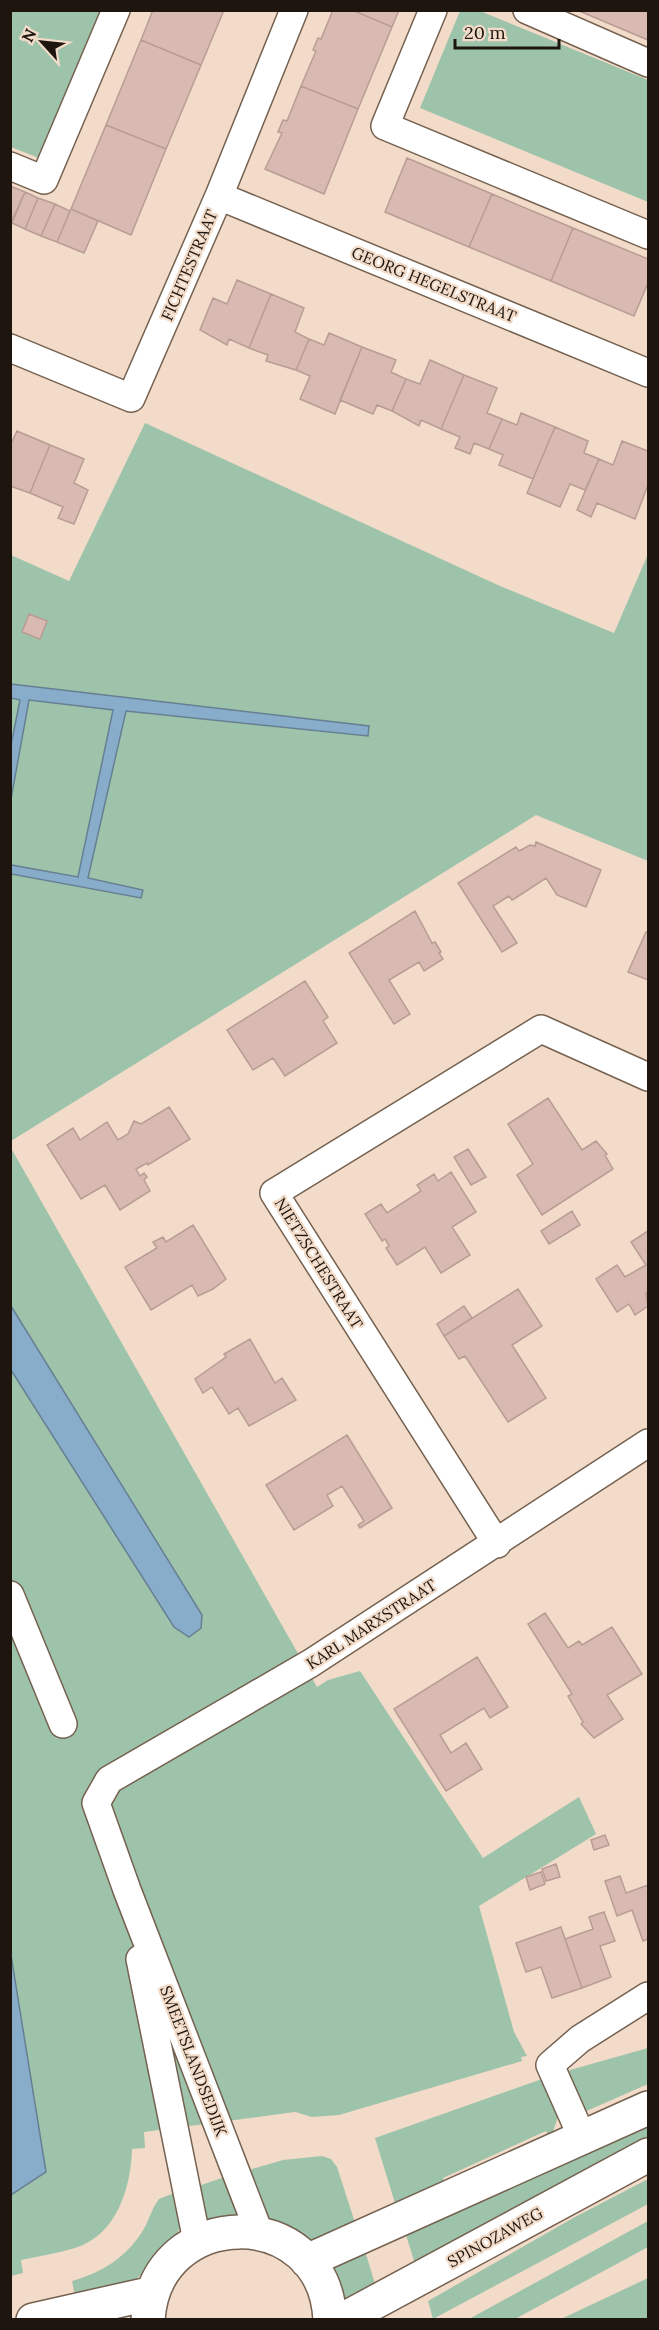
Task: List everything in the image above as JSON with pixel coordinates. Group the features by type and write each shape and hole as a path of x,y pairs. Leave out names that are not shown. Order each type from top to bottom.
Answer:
{"main road":[{"path":"308,2261 648,2108"},
{"name":"SPINOZAWEG","path":"342,2319 648,2155"},
{"path":"33,2319 151,2306 167,2266 196,2241 224,2232 259,2232 288,2244 308,2261 327,2296 330,2319"}],"street":[{"path":"10,166 44,180 116,10"},
{"name":"FICHTESTRAAT","path":"10,348 131,398 219,196 294,10"},
{"path":"433,10 385,126 648,235"},
{"path":"527,10 648,63"},
{"name":"GEORG HEGELSTRAAT","path":"219,196 648,372"},
{"name":"NIETZSCHESTRAAT","path":"497,1544 274,1193 541,1029 648,1077"},
{"name":"KARL MARXSTRAAT","path":"96,1803 109,1780 311,1663 497,1544 648,1443"},
{"path":"10,1595 63,1724"},
{"name":"SMEETSLANDSEDIJK","path":"96,1803 127,1890 259,2232"},
{"name":"SMEETSLANDSEDIJK","path":"127,1890 196,2241"},
{"path":"582,2137 550,2065 580,2039 648,1996"}],"green space":[{"path":"10,11 107,11 44,160 11,147"},
{"path":"460,11 480,11 648,80 648,202 420,108"},
{"path":"145,423 500,586 614,633 648,554 648,861 536,815 11,1141 11,555 69,581"},
{"path":"11,1148 317,1687 328,1680 360,1671 483,1858 579,1797 596,1834 479,1906 514,2032 527,2056 521,2057 522,2061 339,2115 312,2117 295,2112 144,2132 145,2148 132,2149 125,2194 111,2221 101,2232 89,2242 75,2248 21,2260 23,2273 11,2276 11,2195 46,2172 11,2022"},
{"path":"648,2048 648,2084 582,2113 568,2073 570,2070"},
{"path":"542,2079 559,2114 550,2140 546,2131 443,2178 447,2187 398,2213 375,2138"},
{"path":"648,2118 648,2146 416,2267 404,2229"},
{"path":"322,2156 331,2159 337,2167 357,2229 326,2243 307,2241 269,2217 250,2172 252,2169 283,2160"},
{"path":"225,2177 241,2217 205,2222 198,2186"},
{"path":"648,2179 648,2204 433,2319 428,2301 575,2217"},
{"path":"174,2193 181,2224 168,2246 152,2263 138,2277 126,2284 75,2296 72,2281 95,2273 124,2254 140,2236 159,2199"},
{"path":"648,2221 648,2247 515,2319 469,2319"},
{"path":"365,2251 376,2287 340,2308 325,2266"},
{"path":"648,2278 648,2319 561,2319"}],"water":[{"path":"11,684 369,726 368,736 126,711 88,878 143,890 141,898 11,874 11,865 78,877 113,710 29,700 11,799 11,745 20,700 11,698"},
{"path":"11,1306 202,1615 201,1628 189,1637 174,1627 11,1370"},
{"path":"11,1955 46,2172 10,2195"}],"building":[{"path":"153,10 224,10 201,65 141,40"},
{"path":"333,10 352,10 392,27 358,109 301,86 316,51 313,50 318,38 321,39"},
{"path":"352,10 399,10 392,27"},
{"path":"577,10 648,10 648,40"},
{"path":"141,40 201,65 166,149 106,125"},
{"path":"301,86 358,109 324,194 265,169 282,133 278,132 283,120 287,121"},
{"path":"106,125 166,149 131,235 71,209"},
{"path":"407,158 492,194 469,247 385,212"},
{"path":"10,186 25,192 10,225"},
{"path":"25,192 38,198 25,229 12,223"},
{"path":"492,194 573,228 551,281 469,247"},
{"path":"38,198 55,204 41,236 25,229"},
{"path":"55,204 70,211 57,242 41,236"},
{"path":"71,209 98,221 84,253 57,242"},
{"path":"573,228 648,259 648,283 634,316 551,281"},
{"path":"237,280 271,294 249,348 229,339 227,345 200,330 213,298 227,304"},
{"path":"271,294 304,308 295,332 309,339 296,370 266,361 268,355 249,348"},
{"path":"329,333 362,347 335,414 300,399 310,376 296,370 309,339 324,345"},
{"path":"362,347 396,360 391,372 406,379 392,411 377,405 373,414 340,400"},
{"path":"430,360 464,375 441,429 421,420 419,426 392,411 406,379 420,384"},
{"path":"464,375 497,388 487,413 502,419 489,449 474,443 470,454 455,448 460,437 441,429"},
{"path":"521,413 555,427 533,479 499,465 503,455 489,449 502,419 517,425"},
{"path":"555,427 588,441 584,453 599,459 585,490 570,484 560,507 527,493"},
{"path":"17,431 50,445 30,493 10,486 10,446"},
{"path":"622,441 648,451 648,485 635,519 597,503 591,517 577,510 599,459 613,465"},
{"path":"50,445 84,459 74,483 88,490 74,524 58,518 63,507 30,493"},
{"path":"29,614 47,621 40,639 22,632"},
{"path":"536,842 601,870 586,907 557,895 546,878 514,899 512,900 509,896 493,906 517,943 502,952 458,883 516,847 519,851 530,845 535,846"},
{"path":"415,911 443,959 424,971 419,962 389,980 410,1014 394,1024 349,953"},
{"path":"646,932 648,933 648,980 628,972"},
{"path":"305,981 328,1017 323,1021 337,1043 285,1076 273,1058 253,1070 227,1030"},
{"path":"548,1098 582,1150 596,1141 607,1154 605,1155 613,1169 542,1215 517,1175 533,1164 508,1124"},
{"path":"169,1107 190,1139 148,1165 147,1163 136,1169 140,1176 144,1173 147,1177 144,1180 150,1191 120,1210 105,1185 81,1199 47,1145 73,1128 80,1140 107,1122 118,1140 128,1134 134,1121 141,1124"},
{"path":"468,1149 486,1177 471,1185 454,1157"},
{"path":"451,1172 476,1212 452,1227 470,1255 441,1273 425,1247 397,1265 386,1248 389,1246 385,1239 382,1241 365,1214 381,1204 387,1213 421,1191 417,1185 434,1174 438,1181"},
{"path":"572,1211 580,1225 549,1244 541,1231"},
{"path":"193,1225 226,1279 213,1289 198,1296 192,1285 151,1310 125,1267 157,1248 153,1242 163,1237 166,1242"},
{"path":"648,1231 648,1292 646,1293 648,1306 635,1315 629,1304 617,1312 596,1279 617,1265 625,1277 646,1265 631,1242"},
{"path":"518,1289 542,1326 512,1345 546,1398 508,1422 465,1356 459,1359 444,1336"},
{"path":"464,1306 472,1318 444,1336 437,1324"},
{"path":"250,1339 275,1383 282,1378 296,1400 249,1426 238,1408 229,1414 212,1387 203,1393 195,1379 226,1357 224,1354"},
{"path":"347,1435 392,1508 360,1528 358,1525 364,1521 342,1486 327,1495 333,1506 294,1530 266,1485"},
{"path":"545,1613 568,1648 579,1641 582,1645 612,1627 642,1674 607,1695 623,1719 594,1738 581,1724 583,1722 568,1696 572,1694 528,1624"},
{"path":"477,1657 508,1707 490,1718 484,1708 440,1735 451,1753 466,1743 482,1769 446,1791 394,1709"},
{"path":"605,1835 609,1845 594,1850 591,1840"},
{"path":"556,1864 560,1877 546,1881 542,1869"},
{"path":"541,1872 545,1884 530,1890 526,1877"},
{"path":"620,1876 626,1893 648,1885 648,1939 643,1941 632,1910 617,1916 605,1881"},
{"path":"604,1912 615,1941 600,1946 611,1977 582,1988 565,1939 593,1929 589,1917"},
{"path":"561,1927 582,1988 552,1998 541,1967 526,1972 516,1943"}]}
